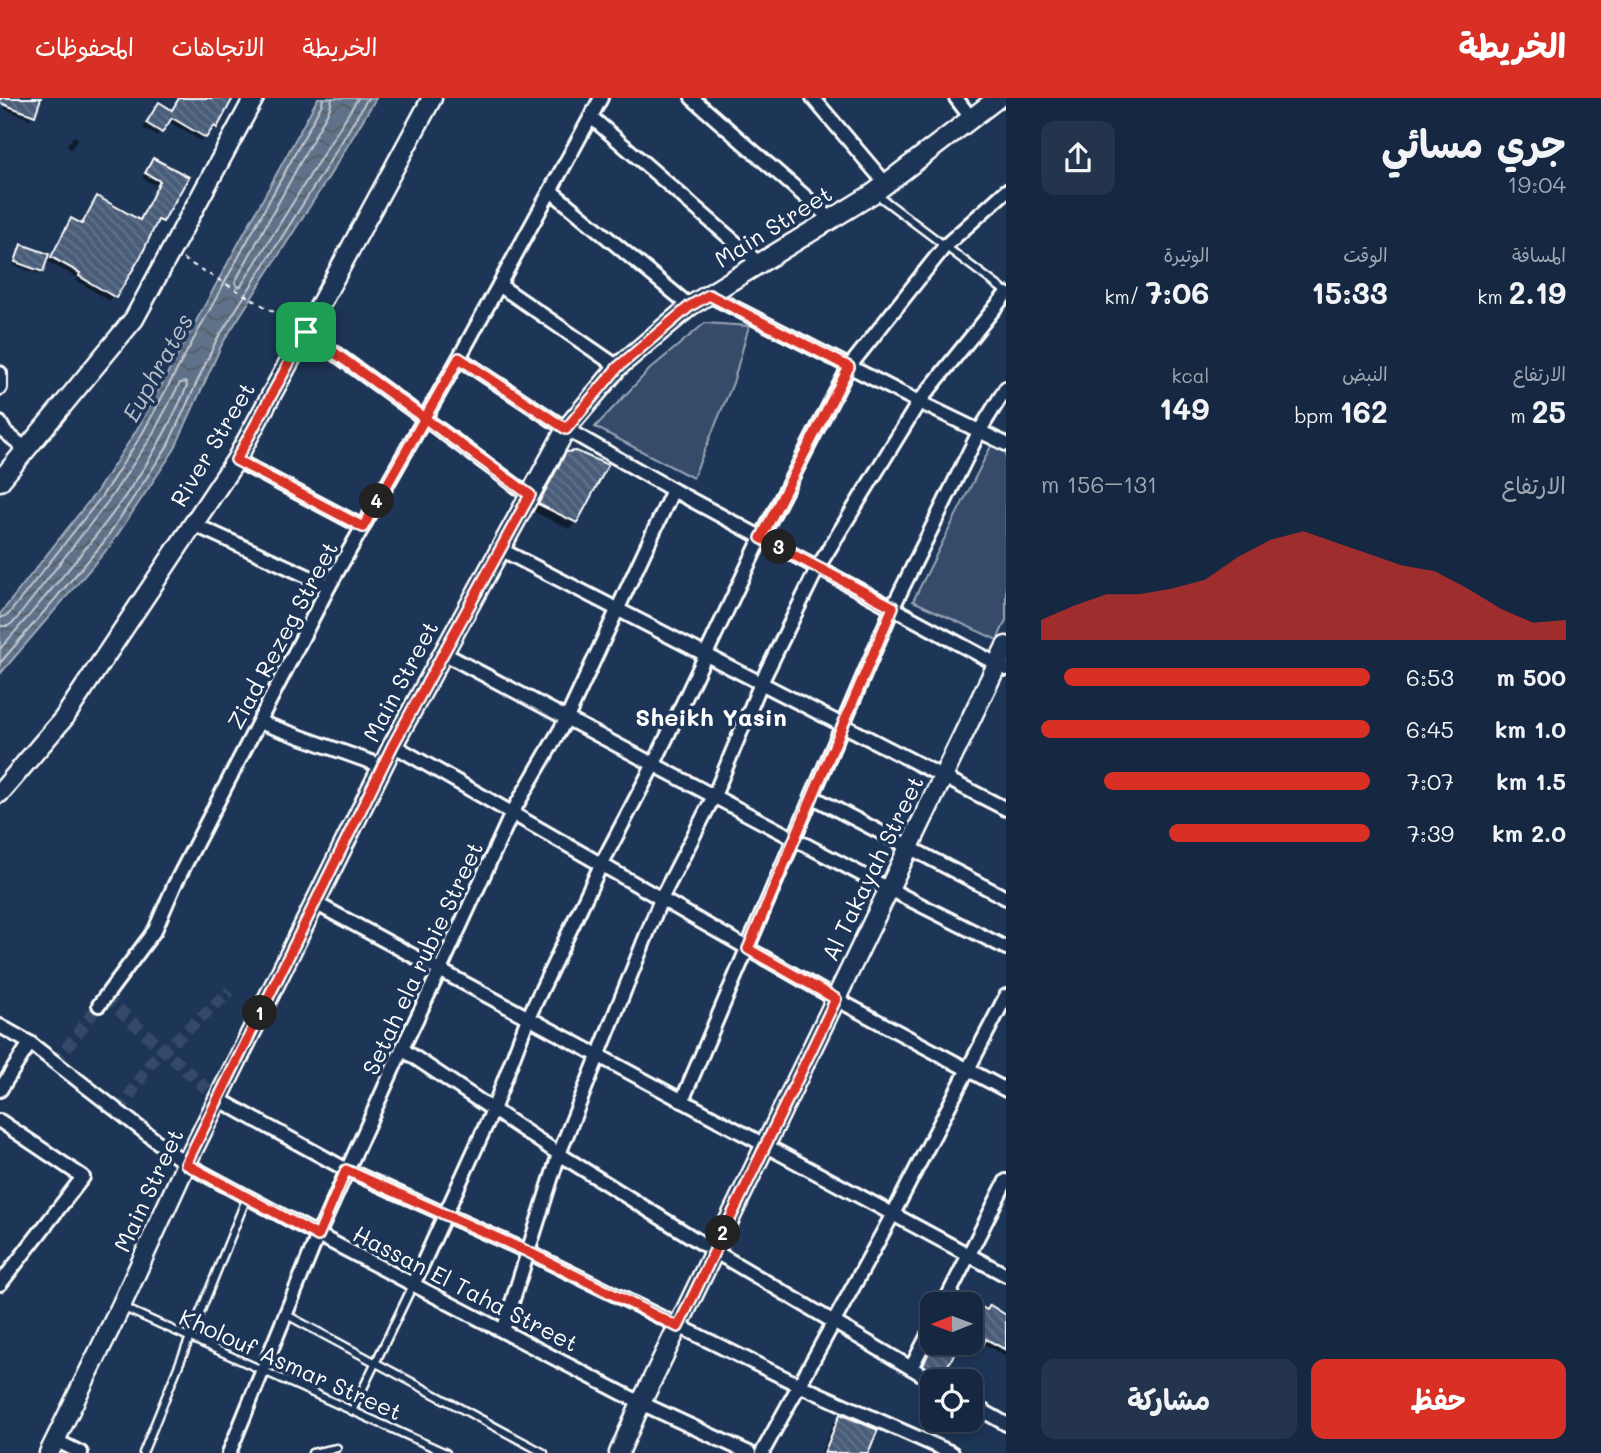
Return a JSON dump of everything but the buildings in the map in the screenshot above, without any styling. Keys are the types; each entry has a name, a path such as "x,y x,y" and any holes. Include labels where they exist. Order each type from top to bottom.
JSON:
{"street":[{"path":"0,481 20,445 134,319 254,98"},
{"name":"River Street","path":"0,793 64,718 236,460 432,98"},
{"name":"Ziad Rezeg Street","path":"99,1004 155,930 174,886 329,586 459,358 601,98"},
{"path":"692,98 832,220"},
{"path":"813,98 880,188"},
{"path":"956,98 971,118"},
{"name":"Main Street","path":"52,1447 186,1164 382,766 566,429 618,367 690,306 880,188 998,98"},
{"path":"590,117 760,264"},
{"path":"551,191 690,306"},
{"path":"414,1285 493,1110 528,1018 601,865 654,764 761,538 849,367 945,246 1006,191"},
{"path":"499,285 618,367"},
{"path":"503,1331 526,1251 559,1154 598,1055 661,899 713,796 761,683 818,567 919,402 1006,293"},
{"path":"709,295 1006,444"},
{"path":"306,332 530,495"},
{"path":"459,358 566,429 673,490 1002,666"},
{"path":"0,373 0,388"},
{"path":"682,1101 893,607 980,430 1006,388"},
{"path":"0,423 20,445"},
{"path":"0,443 20,445"},
{"path":"236,460 363,527"},
{"name":"Setah ela rubie Street","path":"229,1453 346,1170 512,813 567,718 673,490"},
{"path":"193,524 329,586"},
{"path":"500,549 1006,809"},
{"name":"Al Takayah Street","path":"619,1453 943,777 1002,666 1006,646"},
{"path":"443,653 1006,948"},
{"path":"259,722 382,766"},
{"path":"393,745 836,999 1006,1090"},
{"path":"813,797 1006,898"},
{"path":"315,903 1006,1275"},
{"path":"762,1453 893,1214 1006,996"},
{"name":"Hassan El Taha Street","path":"0,1026 30,1043 186,1164 318,1236 641,1403 749,1453"},
{"path":"0,1090 30,1043"},
{"path":"402,1049 559,1154 714,1251 920,1373"},
{"path":"218,1099 346,1170 526,1251 799,1385 952,1453"},
{"path":"0,1121 83,1177 0,1284"},
{"path":"950,1292 1006,1181"},
{"path":"911,1368 920,1350"},
{"path":"983,1411 1006,1424"},
{"path":"52,1447 81,1453"}],"lane":[{"path":"880,188 945,246 1006,293"},
{"path":"143,1453 247,1197"},
{"path":"352,1410 414,1285"},
{"name":"Kholouf Asmar Street","path":"121,1306 446,1453"},
{"path":"285,1314 544,1453"},
{"path":"312,1453 337,1448"}],"path":[{"path":"186,261 287,318"}],"shaded area":[{"path":"705,323 749,326 733,383 693,478 595,427 650,369"},
{"path":"993,442 1006,449 1006,620 997,640 913,601"}],"water":[{"path":"318,98 376,98 222,344 174,450 110,546 0,674 0,614 97,491 136,431"}],"tunnel":[{"path":"119,1112 151,1062 230,991"},
{"path":"105,997 218,1099"},
{"path":"55,1063 99,1005"}],"district":[{"name":"Sheikh Yasin","path":"711,716"}],"route":[{"path":"306,332 236,460 363,527 424,419 459,358 566,429 618,367 690,306 709,295 849,367 761,538 893,607 748,949 836,999 678,1327 526,1251 346,1170 318,1236 186,1164 393,745 530,495 424,419 306,332"}],"water label":[{"name":"Euphrates","path":"157,367"}]}
